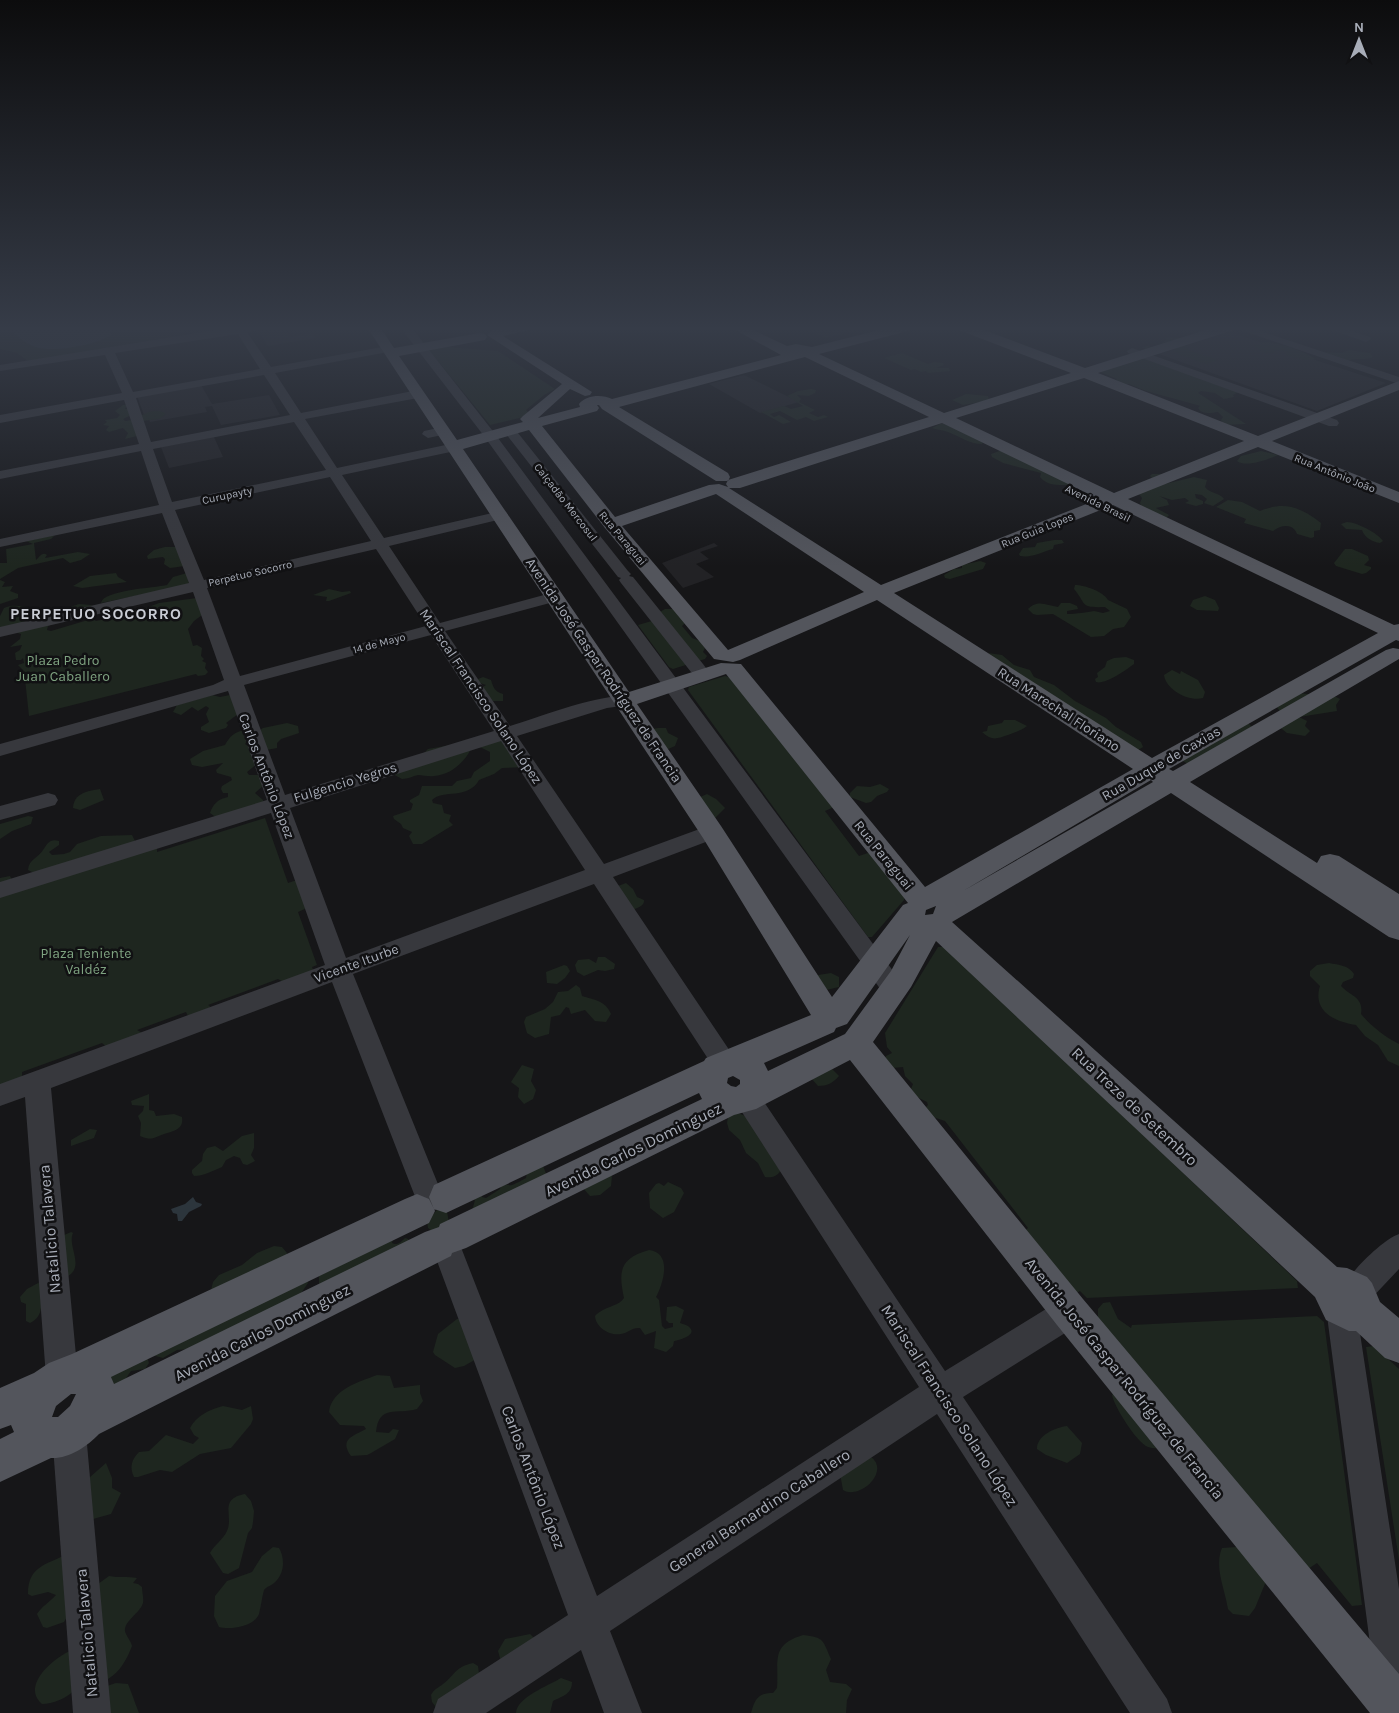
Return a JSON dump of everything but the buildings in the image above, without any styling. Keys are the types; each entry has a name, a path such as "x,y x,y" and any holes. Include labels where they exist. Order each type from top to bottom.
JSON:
{"main road":[{"name":"Avenida José Gaspar Rodríguez de Francia","path":"426,407 555,597 615,699 712,832 842,1030 1397,1711"},
{"path":"446,439 510,430 530,422 545,407"},
{"path":"488,433 586,407"},
{"name":"Rua Marechal Floriano","path":"602,407 1248,822 1399,929"},
{"name":"Avenida Brasil","path":"910,407 1395,639"},
{"path":"608,520 963,407"},
{"name":"Rua Antônio João","path":"1180,407 1399,498"},
{"name":"Rua Guia Lopes","path":"1269,443 1343,407"},
{"name":"Rua Guia Lopes","path":"615,699 722,663 1113,504 1269,443 1333,423 1372,407"},
{"name":"Rua Paraguai","path":"530,422 722,663 928,912"},
{"name":"Rua Antônio João","path":"1269,443 1399,490"},
{"name":"Rua Duque de Caxias","path":"1169,771 1318,675 1395,639"},
{"name":"Rua Duque de Caxias","path":"842,1030 874,962 928,912 1169,771 1338,685 1395,639"},
{"path":"1318,675 1338,685"},
{"name":"Rua Marechal Floriano","path":"1248,822 1399,907"},
{"path":"0,1409 431,1202 724,1066 842,1030 894,990 926,935 928,912"},
{"name":"Rua Treze de Setembro","path":"928,912 1348,1300 1399,1344"},
{"name":"Avenida Carlos Dominguez","path":"0,1460 67,1431 446,1240 743,1098 842,1030"},
{"path":"724,1066 710,1082 714,1093 724,1100 743,1098"},
{"path":"431,1202 412,1222 414,1233 425,1243 446,1240"},
{"path":"90,1378 97,1390 93,1408 67,1431 37,1434 31,1424 34,1405 62,1379 90,1378"}],"street":[{"path":"0,419 68,407"},
{"name":"Carlos Antônio López","path":"133,407 167,508 198,585 232,683 339,970 431,1202"},
{"name":"Mariscal Francisco Solano López","path":"291,407 724,1066"},
{"path":"0,475 353,407"},
{"path":"468,407 894,990"},
{"path":"1287,407 1333,423"},
{"name":"Calçadão Mercosul","path":"510,430 625,577 722,663"},
{"name":"Curupayty","path":"0,543 334,473 446,439"},
{"name":"Perpetuo Socorro","path":"0,632 501,515"},
{"name":"14 de Mayo","path":"1,743 219,689 232,683 555,597"},
{"name":"Fulgencio Yegros","path":"0,890 615,699"},
{"path":"0,813 48,800"},
{"name":"Vicente Iturbe","path":"0,1095 712,832"},
{"name":"Natalicio Talavera","path":"37,1081 62,1379"},
{"name":"Mariscal Francisco Solano López","path":"743,1098 942,1391 1153,1713"},
{"name":"Carlos Antônio López","path":"446,1240 623,1713"},
{"path":"1397,1711 1366,1493 1348,1300 1399,1248"},
{"name":"General Bernardino Caballero","path":"452,1713 942,1391 1070,1312"},
{"name":"Natalicio Talavera","path":"67,1431 92,1713"}],"shaded area":[{"path":"141,407 205,407 207,412 150,422 148,417 145,418"},
{"path":"212,407 276,407 280,415 221,425"},
{"path":"749,407 781,407 760,413"},
{"path":"1306,407 1327,407 1317,411"},
{"path":"214,437 223,457 169,468 161,447"},
{"path":"714,543 718,546 700,552 709,559 696,564 714,577 683,588 662,563"},
{"path":"193,1197 196,1202 202,1204 201,1206 189,1212 182,1221 178,1221 177,1214 173,1213 171,1209 185,1204"}],"green space":[{"path":"120,407 130,409 131,415 123,419 125,421 155,411 161,411 166,414 159,419 142,421 137,436 125,439 128,433 123,428 109,432 106,430 109,426 103,425 107,422 105,420 117,418 120,415 115,411"},
{"path":"475,407 530,407 526,410 528,412 524,417 490,425"},
{"path":"780,407 791,409 809,407 815,410 809,413 818,417 824,415 828,417 814,421 806,417 797,420 780,411 770,414 774,417 779,415 791,422 783,424 761,412"},
{"path":"1220,407 1246,424 1223,425 1221,420 1223,417 1218,412 1204,413 1198,408"},
{"path":"942,423 983,441 982,444 973,443 948,432 932,428"},
{"path":"1005,449 1071,482 1068,485 1049,483 1040,477 1041,473 1003,463 992,457 991,454"},
{"path":"1261,451 1278,455 1263,461 1246,464 1237,461 1241,456"},
{"path":"1152,474 1161,474 1169,479 1165,484 1194,477 1207,480 1205,487 1224,499 1213,506 1204,503 1207,499 1202,495 1195,494 1196,498 1203,501 1203,504 1196,506 1185,503 1189,501 1185,498 1172,500 1159,496 1167,500 1169,505 1156,508 1169,515 1166,518 1142,508 1140,503 1142,498 1139,494 1152,478 1150,476"},
{"path":"1228,500 1242,502 1260,511 1277,506 1292,507 1306,513 1321,523 1320,530 1314,531 1314,537 1311,538 1297,534 1293,528 1286,526 1273,531 1244,523 1246,519 1216,507"},
{"path":"1347,522 1366,528 1383,541 1380,543 1371,540 1366,537 1362,530 1346,529 1341,524"},
{"path":"55,535 51,539 34,543 36,560 44,554 47,555 45,558 78,552 90,554 81,560 70,563 63,558 18,568 0,579 0,563 7,563 6,549 33,544 26,541"},
{"path":"1062,540 1064,543 1054,545 1053,549 1033,555 1020,556 1019,554 1023,548 1035,547 1037,543"},
{"path":"165,547 184,547 185,566 170,568 164,564 165,559 163,557 148,559 147,556 154,550"},
{"path":"1345,549 1352,549 1368,556 1369,560 1364,565 1371,567 1371,569 1362,574 1336,566 1334,563"},
{"path":"980,561 986,563 983,569 950,579 945,578 944,575 954,569 962,568 962,565"},
{"path":"116,573 118,577 127,582 82,588 73,586 90,576"},
{"path":"187,573 188,585 101,603 110,595 119,592 167,585 173,577"},
{"path":"0,580 5,582 2,587 13,586 10,591 18,594 18,598 0,604"},
{"path":"1075,585 1084,586 1103,594 1108,600 1127,609 1131,617 1124,627 1113,629 1104,636 1091,637 1053,614 1037,615 1028,609 1039,603 1058,607 1061,603 1070,603 1077,606 1078,609 1067,611 1067,614 1094,611 1103,613 1110,611 1105,607 1087,606 1074,589"},
{"path":"329,589 342,592 350,591 351,593 329,601 326,601 327,597 313,595"},
{"path":"1205,596 1215,600 1219,608 1218,611 1197,610 1190,606 1193,600"},
{"name":"Plaza Pedro Juan Caballero","path":"197,598 206,612 194,621 188,629 193,646 197,645 202,648 201,656 204,659 202,661 206,663 205,668 208,672 205,675 198,676 196,674 29,716 25,679 17,677 24,671 18,665 24,663 23,658 16,660 15,653 20,650 22,645 10,647 20,639 21,634 0,627 0,616 4,608 14,606 31,608 29,612 31,613 50,608 61,610 79,604 92,606 48,626 47,630 51,631 88,620 93,619 96,621 111,618 116,612 138,611 159,603"},
{"path":"665,609 675,609 687,621 682,626 692,638 700,641 705,648 703,652 707,656 705,659 673,669 669,667 638,625 662,618 660,612"},
{"path":"988,653 1002,655 1014,665 1030,670 1034,677 1054,685 1075,701 1106,718 1116,727 1141,742 1143,747 1135,752"},
{"path":"1126,657 1134,660 1134,664 1110,679 1096,682 1097,673 1105,667 1107,661"},
{"path":"1172,670 1180,674 1181,671 1198,680 1205,692 1203,698 1191,698 1174,690 1164,675"},
{"path":"725,676 729,677 834,807 825,811 859,856 871,852 905,894 904,900 872,937 868,937 688,690 689,687"},
{"path":"483,677 491,680 495,689 503,694 503,701 493,701 481,688 486,685 476,680"},
{"path":"1298,693 1308,694 1310,697 1336,697 1340,699 1336,705 1337,711 1299,717 1307,721 1305,726 1310,731 1305,736 1287,733 1272,721 1282,714 1276,706"},
{"path":"212,695 220,697 230,695 238,714 226,723 228,725 226,728 209,733 201,730 201,727 209,722 206,714 209,708 206,706 198,711 192,707 181,715 173,712 177,705"},
{"path":"1004,720 1015,720 1027,726 997,738 991,738 982,732 987,731 988,726 1002,723"},
{"path":"1247,722 1252,727 1188,764 1181,760"},
{"path":"287,723 298,726 299,733 281,739 277,743 277,748 266,750 259,731 263,728"},
{"path":"666,728 668,733 678,738 675,746 666,750 653,729"},
{"path":"245,730 249,738 245,744 258,763 247,772 249,775 259,775 266,783 255,793 264,803 217,818 210,813 216,802 228,797 228,793 223,793 221,789 222,786 232,780 231,777 217,773 216,770 223,763 202,767 192,765 190,759 203,751 225,745 233,735"},
{"path":"501,736 524,767 502,768 494,774 479,780 469,790 442,795 432,800 433,803 442,805 444,813 451,815 449,821 453,825 422,844 413,844 409,836 412,832 403,828 393,816 411,810 413,804 410,800 419,795 422,786 452,786 457,781 471,778 474,772 490,761 490,752 480,747 471,749 465,759 456,767 440,775 418,775 402,779 391,773 422,755 428,749"},
{"path":"880,784 889,789 871,802 866,803 850,797 850,793 857,786 870,787"},
{"path":"100,789 104,800 80,810 73,808 79,796 86,792"},
{"path":"707,794 716,799 725,808 715,818 698,798"},
{"path":"28,816 33,817 31,824 12,831 0,839 0,824"},
{"name":"Plaza Teniente Valdéz","path":"265,818 288,883 297,880 309,907 298,912 317,965 312,967 313,970 287,984 278,979 208,1005 210,1006 209,1009 188,1016 186,1012 137,1030 144,1034 110,1050 102,1043 22,1072 22,1076 0,1091 0,878 10,876 12,880 36,874 28,870 30,863 53,840 59,841 59,845 49,852 52,855 70,852 77,844 101,836 132,835 135,841 157,848 157,852"},
{"path":"626,883 633,889 637,897 644,900 638,908 632,910 618,886"},
{"path":"938,947 945,947 1297,1281 1298,1288 1087,1298 1080,1291 1063,1301 1022,1233 1028,1228 945,1121 930,1116 926,1107 928,1105 927,1102 917,1097 911,1089 913,1084 905,1076 903,1067 892,1068 885,1059 886,1056 892,1053 887,1047 885,1033"},
{"path":"598,957 605,957 615,964 614,969 598,970 584,976 577,972 575,965 578,960 589,959 596,963"},
{"path":"1329,963 1346,967 1352,971 1354,974 1353,978 1343,982 1341,986 1356,997 1360,1004 1361,1014 1369,1023 1383,1035 1399,1044 1399,1066 1388,1061 1378,1045 1365,1036 1356,1025 1333,1018 1322,1009 1318,995 1320,986 1310,976 1310,971 1317,965"},
{"path":"564,965 570,971 565,978 557,984 547,983 546,972"},
{"path":"831,973 839,977 839,987 822,991 815,980 818,975"},
{"path":"576,985 580,988 582,996 599,1001 609,1009 611,1014 606,1022 595,1021 585,1010 571,1014 569,1008 566,1007 560,1015 551,1017 549,1034 535,1038 527,1033 524,1022 526,1017 545,1009 553,1002 558,992 568,991"},
{"path":"522,1065 534,1069 531,1081 536,1090 533,1099 524,1104 518,1097 519,1088 511,1082"},
{"path":"832,1069 839,1076 830,1084 818,1086 811,1078"},
{"path":"149,1094 149,1110 154,1111 156,1116 174,1114 182,1117 180,1127 174,1131 152,1138 140,1136 141,1123 138,1116 143,1111 144,1106 132,1105 131,1101"},
{"path":"738,1113 748,1117 772,1148 770,1156 774,1157 781,1170 776,1176 765,1177 758,1163 746,1153 740,1140 729,1130 728,1117"},
{"path":"90,1129 97,1130 94,1138 71,1146 71,1140"},
{"path":"254,1133 254,1148 251,1155 255,1161 247,1165 243,1164 240,1158 234,1156 226,1160 222,1167 194,1176 192,1170 202,1161 203,1154 207,1148 215,1146 223,1151 242,1136"},
{"path":"543,1166 547,1176 472,1211 475,1200 470,1196 482,1194 482,1197 486,1198 500,1189 501,1185 515,1184 526,1178 527,1171"},
{"path":"607,1174 612,1176 611,1186 600,1195 590,1196 582,1187"},
{"path":"668,1182 681,1188 684,1193 674,1212 663,1218 650,1208 649,1193 656,1184 659,1183 664,1186"},
{"path":"437,1210 447,1212 449,1222 433,1232 428,1228 427,1221"},
{"path":"73,1233 72,1244 75,1267 68,1276 62,1236"},
{"path":"405,1238 413,1245 319,1284 319,1276 393,1239 392,1243 397,1244"},
{"path":"274,1246 282,1247 287,1256 211,1290 213,1282 219,1275 242,1265 257,1253"},
{"path":"649,1250 656,1252 664,1263 663,1277 656,1297 659,1300 662,1326 665,1329 673,1327 673,1323 669,1323 666,1320 667,1307 676,1306 684,1310 680,1323 691,1329 690,1334 674,1341 673,1346 666,1352 654,1348 656,1331 645,1335 640,1328 637,1328 621,1334 612,1334 598,1324 595,1316 624,1298 621,1280 623,1267 632,1257"},
{"path":"306,1272 308,1283 298,1298 219,1336 209,1338 191,1349 177,1350 163,1358 152,1355"},
{"path":"40,1282 40,1311 35,1320 30,1323 26,1321 26,1304 21,1302 20,1297 27,1289"},
{"path":"1110,1302 1118,1319 1131,1328 1132,1325 1317,1316 1324,1322 1362,1605 1352,1606 1317,1563 1308,1569 1168,1448 1148,1447 1132,1431 1121,1415 1112,1395 1119,1389 1098,1317 1098,1309 1103,1303"},
{"path":"457,1319 461,1319 478,1358 464,1366 455,1368 433,1352 438,1334"},
{"path":"1374,1346 1399,1369 1399,1560 1366,1347"},
{"path":"147,1357 149,1363 145,1369 131,1371 124,1381 114,1387 106,1360"},
{"path":"377,1375 390,1376 394,1388 420,1385 423,1401 417,1409 390,1412 381,1417 376,1432 389,1433 393,1429 399,1430 395,1439 367,1455 351,1456 346,1446 347,1442 352,1436 366,1429 364,1426 340,1425 329,1412 331,1404 347,1388"},
{"path":"223,1406 242,1410 251,1406 253,1419 251,1424 231,1448 200,1454 172,1472 160,1470 134,1477 132,1463 139,1452 149,1451 166,1435 193,1444 199,1438 194,1435 190,1428 193,1423 204,1414"},
{"path":"1067,1426 1082,1443 1080,1454 1067,1463 1046,1455 1037,1449 1043,1436 1052,1430"},
{"path":"867,1455 874,1460 877,1467 872,1481 858,1491 850,1492 843,1490 839,1468"},
{"path":"106,1463 112,1478 112,1488 121,1493 111,1514 93,1519 89,1478"},
{"path":"245,1494 251,1501 254,1511 252,1528 248,1533 239,1568 228,1574 223,1573 210,1553 227,1531 229,1525 229,1504 237,1496"},
{"path":"273,1547 279,1548 281,1552 283,1561 282,1571 278,1579 264,1590 259,1614 247,1625 229,1628 219,1627 214,1616 215,1596 227,1581 252,1572 262,1556"},
{"path":"1237,1547 1267,1579 1255,1608 1249,1616 1233,1614 1228,1609 1221,1578 1219,1563 1222,1548"},
{"path":"67,1554 71,1610 64,1622 47,1628 43,1627 37,1614 56,1595 48,1592 32,1596 28,1594 31,1577 45,1564"},
{"path":"109,1576 137,1578 133,1583 142,1587 143,1603 125,1627 132,1646 130,1651 120,1669 108,1679 104,1678 94,1587"},
{"path":"530,1634 534,1638 502,1665 498,1651 505,1639"},
{"path":"803,1635 815,1637 824,1643 831,1659 826,1670 830,1682 846,1684 852,1689 847,1700 846,1713 751,1713 758,1698 764,1694 773,1693 777,1688 777,1662 781,1649 792,1639"},
{"path":"72,1650 74,1690 60,1700 42,1704 36,1697 37,1680 49,1665"},
{"path":"473,1663 478,1666 479,1674 436,1707 432,1702 431,1695 433,1691 459,1669"},
{"path":"561,1678 572,1682 572,1686 566,1694 553,1701 550,1713 516,1713 518,1707 527,1697"},
{"path":"116,1683 128,1684 139,1713 77,1713 104,1687"}],"district":[{"name":"PERPETUO SOCORRO","path":"96,613"}]}
